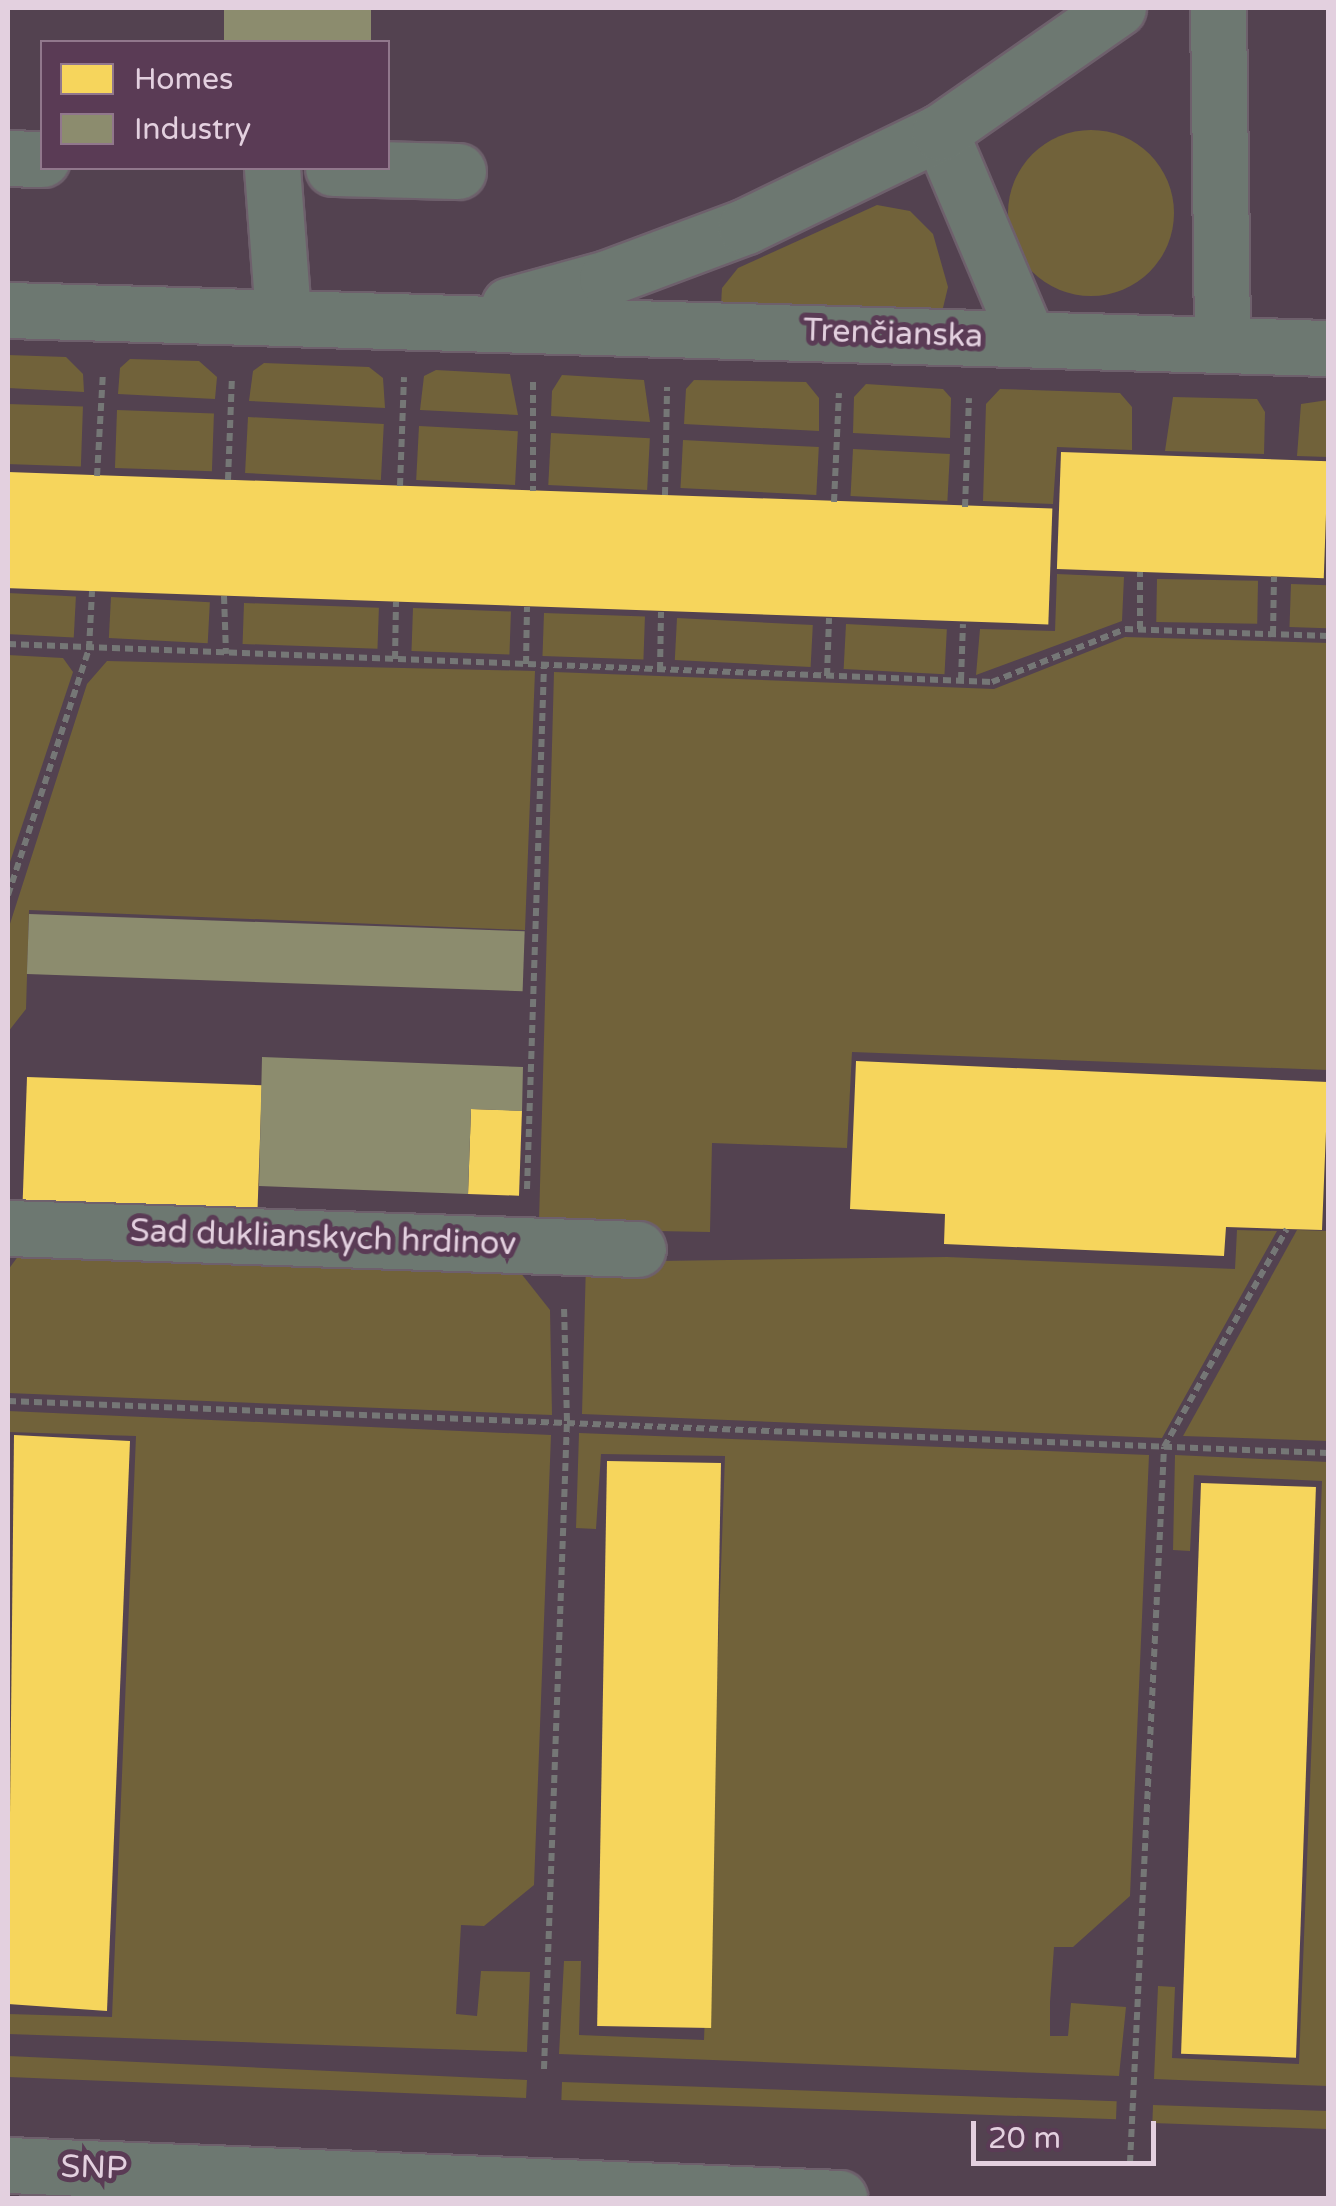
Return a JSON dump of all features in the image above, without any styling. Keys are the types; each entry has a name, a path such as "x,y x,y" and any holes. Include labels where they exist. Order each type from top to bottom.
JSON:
{"street":[{"name":"Trenčianska","path":"432,319 607,278 746,226 940,132 1118,8"},
{"path":"1218,8 1222,345"},
{"path":"940,132 1026,338"},
{"path":"8,158 40,158"},
{"path":"259,316 272,170"},
{"path":"390,170 458,172"},
{"name":"Trenčianska","path":"8,310 432,319 1328,348"},
{"name":"Sad duklianskych hrdinov","path":"8,1228 638,1249"},
{"name":"SNP","path":"8,2165 839,2198"}],"path":[{"path":"98,476 106,312"},
{"path":"228,480 259,316"},
{"path":"400,486 432,319"},
{"path":"532,322 533,491"},
{"path":"666,496 668,326"},
{"path":"834,502 842,332"},
{"path":"966,507 971,336"},
{"path":"1140,572 1140,630"},
{"path":"1273,634 1274,577"},
{"path":"8,895 89,648 92,592"},
{"path":"224,596 226,654"},
{"path":"395,660 396,602"},
{"path":"526,664 527,608"},
{"path":"660,612 660,670"},
{"path":"827,676 829,618"},
{"path":"961,680 964,624"},
{"path":"8,644 992,682 1125,629 1328,636"},
{"path":"544,666 525,1244 565,1309 567,1420 544,2069"},
{"path":"1130,2164 1164,1448 1287,1229"},
{"path":"8,1400 1328,1452"}],"shaded area":[{"path":"1091,130 1123,137 1149,155 1167,181 1174,213 1167,245 1149,271 1123,289 1091,296 1059,289 1033,271 1015,245 1008,213 1015,181 1033,155 1059,137"},
{"path":"877,205 910,211 933,234 948,287 942,312 721,305 722,288 738,268"},
{"path":"8,355 66,357 83,374 84,392 8,388"},
{"path":"130,359 199,361 217,377 215,399 118,394 120,368"},
{"path":"264,363 369,367 383,378 385,408 249,401 253,371"},
{"path":"436,370 510,374 518,415 420,410 424,376"},
{"path":"562,375 644,380 650,422 551,416 552,391"},
{"path":"694,380 806,382 819,398 819,431 684,424 686,389"},
{"path":"866,384 943,389 951,398 950,438 853,433 854,397"},
{"path":"1000,389 1120,393 1132,407 1132,450 1057,447 1053,504 983,501 986,404"},
{"path":"1173,397 1257,399 1265,412 1264,454 1165,451"},
{"path":"1328,400 1328,457 1297,456 1301,404"},
{"path":"8,404 83,407 81,467 8,464"},
{"path":"117,410 214,413 212,471 115,468"},
{"path":"248,417 384,424 381,480 245,473"},
{"path":"419,426 518,431 515,485 416,480"},
{"path":"551,433 650,438 647,490 548,485"},
{"path":"683,440 819,447 816,495 680,488"},
{"path":"853,449 950,454 947,501 851,496"},
{"path":"1057,574 1124,577 1122,621 976,675 980,629 1055,631"},
{"path":"1157,579 1258,581 1257,624 1156,622"},
{"path":"1291,584 1328,585 1326,628 1289,627"},
{"path":"8,593 76,597 74,638 8,634"},
{"path":"111,597 210,602 208,643 109,638"},
{"path":"244,603 379,608 377,649 243,644"},
{"path":"413,608 511,611 509,654 411,651"},
{"path":"544,613 645,617 643,659 542,656"},
{"path":"677,618 813,625 811,667 675,660"},
{"path":"846,624 947,629 945,674 844,669"},
{"path":"1125,637 1328,643 1328,1070 852,1052 847,1148 712,1143 710,1232 549,1229 539,1222 554,672 994,689"},
{"path":"8,655 63,658 73,672 8,868"},
{"path":"107,661 535,671 525,930 29,910 26,1009 8,1032 8,930 87,684"},
{"path":"1237,1230 1277,1231 1162,1438 582,1414 586,1262 947,1257 1235,1269"},
{"path":"1297,1230 1328,1231 1328,1441 1183,1436"},
{"path":"19,1255 516,1267 550,1310 552,1415 8,1393 8,1270"},
{"path":"8,1411 551,1435 534,1885 484,1926 461,1925 456,2014 477,2016 481,1971 530,1972 527,2052 8,2034 8,2014 112,2017 136,1436 8,1432"},
{"path":"579,1433 1149,1455 1130,1896 1073,1947 1054,1947 1050,2002 1050,2036 1068,2036 1071,2003 1126,2007 1119,2076 559,2054 564,1961 581,1961 579,2035 704,2040 725,1456 601,1454 596,1529 576,1528"},
{"path":"1175,1455 1328,1462 1328,2086 1154,2079 1158,1986 1175,1987 1172,2058 1299,2064 1322,1481 1194,1475 1190,1551 1173,1550"},
{"path":"8,2056 527,2080 526,2098 8,2077"},
{"path":"562,2082 1117,2101 1116,2119 561,2100"},
{"path":"1153,2105 1328,2111 1327,2129 1152,2123"}],"building: Homes":[{"path":"1061,452 1328,461 1324,578 1057,569"},
{"path":"8,472 1052,508 1048,624 8,588"},
{"path":"856,1061 1328,1082 1322,1230 1226,1227 1224,1256 944,1244 945,1214 850,1209"},
{"path":"27,1077 262,1085 257,1216 22,1208"},
{"path":"471,1109 522,1111 519,1196 468,1194"},
{"path":"14,1435 130,1441 107,2011 8,2004"},
{"path":"607,1461 721,1463 711,2028 597,2026"},
{"path":"1201,1483 1316,1487 1296,2058 1181,2054"}],"building: Industry":[{"path":"224,8 371,8 371,40 224,40"},
{"path":"29,914 525,931 523,991 27,974"},
{"path":"262,1057 523,1067 522,1111 471,1109 468,1194 259,1186"}]}
